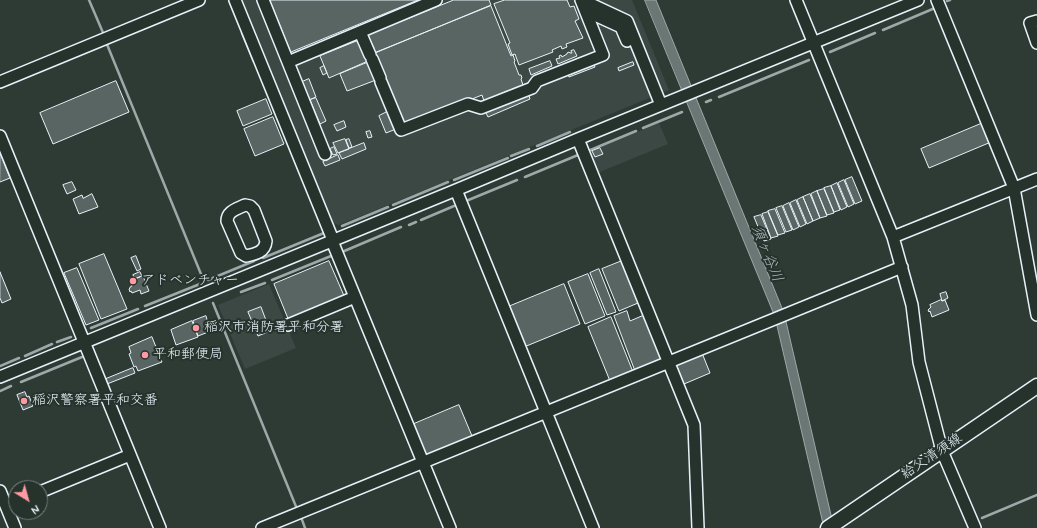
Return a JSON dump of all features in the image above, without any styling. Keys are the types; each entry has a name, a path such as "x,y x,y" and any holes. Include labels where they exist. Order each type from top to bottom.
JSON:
{"main road":[{"name":"給父清須線","path":"831,526 1037,386"}],"street":[{"path":"0,82 199,0"},
{"path":"235,0 450,528"},
{"path":"263,0 325,154"},
{"path":"288,62 436,0"},
{"path":"360,32 402,130 468,104 480,108 532,88 537,81 603,55 582,0"},
{"path":"582,0 626,21 658,106"},
{"path":"796,0 893,237 912,305 919,362 942,451 975,528"},
{"path":"0,377 918,0"},
{"path":"937,0 1014,188 1037,315"},
{"path":"586,11 621,27 658,106"},
{"path":"1037,21 1030,24 1037,43"},
{"path":"0,136 160,528"},
{"path":"578,139 694,425 698,528"},
{"path":"893,237 1037,179"},
{"path":"456,190 593,528"},
{"path":"246,205 250,206 254,210 266,241 266,246 261,252 256,254 246,256 241,253 227,221 227,217 230,212 246,205"},
{"path":"256,254 262,270"},
{"path":"262,528 902,266"},
{"path":"288,326 355,297"},
{"path":"48,489 130,455"},
{"path":"0,491 7,505 15,528"}],"shaded area":[{"path":"242,0 632,0 669,90 339,225 333,223"},
{"path":"645,0 656,0 784,313 834,528 824,528 775,317"},
{"path":"659,123 668,144 595,174 586,153"},
{"path":"269,284 296,348 245,369 218,305"}],"building":[{"path":"270,0 418,0 291,52"},
{"path":"454,0 489,0 491,5 375,53 368,35"},
{"path":"505,0 567,0 570,7 574,6 579,19 575,21 583,38 566,44 567,47 562,49 561,46 552,50 553,52 519,65 515,54 512,55 508,44 510,43 494,4"},
{"path":"491,6 511,56 513,55 519,75 521,75 522,78 523,85 512,89 513,92 508,94 507,91 484,101 482,95 404,126 375,53"},
{"path":"360,40 368,61 329,78 320,56"},
{"path":"574,50 577,56 558,64 556,59 560,58 559,56 561,55 562,57 569,52 572,53 571,51"},
{"path":"550,61 552,66 531,75 529,69"},
{"path":"369,62 376,80 347,91 340,74"},
{"path":"633,62 634,65 619,71 618,68"},
{"path":"594,64 595,67 569,77 568,75"},
{"path":"324,66 327,73 323,75 320,68"},
{"path":"309,79 316,97 309,100 302,82"},
{"path":"116,81 129,112 53,144 40,113"},
{"path":"528,93 530,99 488,117 485,111 489,109 490,111 495,107 502,106 501,104"},
{"path":"316,98 326,121 320,124 310,100"},
{"path":"266,99 272,114 243,126 237,111"},
{"path":"389,111 396,129 386,133 379,116"},
{"path":"273,117 284,144 255,156 244,129"},
{"path":"344,121 346,127 337,131 334,125"},
{"path":"983,123 991,142 929,168 921,149"},
{"path":"370,131 372,137 368,138 366,132"},
{"path":"345,139 349,149 338,153 333,143"},
{"path":"349,139 352,147 349,148 346,140"},
{"path":"364,143 366,149 342,159 339,153"},
{"path":"334,147 337,154 333,155 330,149"},
{"path":"600,148 603,154 595,157 592,151"},
{"path":"0,153 10,178 0,182"},
{"path":"338,155 340,160 325,166 323,162"},
{"path":"852,177 862,201 855,204 845,180"},
{"path":"844,180 854,204 848,207 838,183"},
{"path":"72,182 76,190 67,194 63,185"},
{"path":"837,183 847,207 841,210 831,186"},
{"path":"831,186 840,210 834,212 824,188"},
{"path":"824,189 834,213 827,215 817,191"},
{"path":"817,191 827,216 820,218 811,194"},
{"path":"92,194 98,207 79,214 73,199 82,195 83,198"},
{"path":"810,194 820,218 813,221 803,197"},
{"path":"803,197 813,221 807,224 797,200"},
{"path":"796,200 806,224 800,227 790,203"},
{"path":"789,203 799,227 793,230 783,206"},
{"path":"782,206 792,230 786,232 776,208"},
{"path":"775,209 785,233 778,235 768,211"},
{"path":"768,212 778,236 771,238 762,214"},
{"path":"761,215 771,239 764,241 754,217"},
{"path":"104,254 127,309 101,319 79,264"},
{"path":"136,256 141,269 137,271 131,258"},
{"path":"329,261 345,298 289,321 274,284"},
{"path":"622,261 638,303 619,311 602,269"},
{"path":"77,268 99,320 86,325 64,273"},
{"path":"599,269 616,312 607,315 590,273"},
{"path":"0,272 11,299 2,303 0,298"},
{"path":"140,272 142,276 135,279 133,275"},
{"path":"588,274 605,316 585,324 568,282"},
{"path":"143,276 149,291 141,294 140,290 132,293 131,291 130,292 129,289 132,286 130,281"},
{"path":"564,284 580,324 524,347 508,307"},
{"path":"946,292 948,298 942,301 940,294"},
{"path":"941,300 945,300 949,310 932,317 930,311 929,312 928,310 931,307 930,305"},
{"path":"261,307 270,331 258,336 248,312"},
{"path":"627,311 630,321 644,315 662,360 635,371 614,316"},
{"path":"206,316 208,323 212,321 213,324 209,325 211,331 198,336 193,321"},
{"path":"611,317 633,372 610,381 588,327"},
{"path":"192,321 198,337 176,345 171,330"},
{"path":"152,337 162,362 138,371 136,366 134,367 129,354 131,353 129,347"},
{"path":"702,353 710,373 684,384 676,364"},
{"path":"133,368 135,373 107,384 106,379"},
{"path":"25,392 27,397 29,396 33,406 23,410 17,395"},
{"path":"459,405 472,436 426,455 414,424"}],"waterway":[{"path":"89,0 104,35"},
{"path":"229,0 241,29"},
{"path":"883,30 935,8"},
{"path":"242,33 254,62"},
{"path":"830,52 875,33"},
{"path":"106,42 203,279"},
{"path":"719,97 809,60"},
{"path":"256,65 260,75"},
{"path":"706,102 711,100"},
{"path":"643,128 682,112"},
{"path":"588,151 636,131"},
{"path":"537,146 570,132"},
{"path":"511,156 529,149"},
{"path":"525,177 578,155"},
{"path":"454,180 508,158"},
{"path":"466,201 517,180"},
{"path":"393,205 448,182"},
{"path":"421,220 454,206"},
{"path":"342,226 388,207"},
{"path":"409,225 416,222"},
{"path":"342,252 401,227"},
{"path":"263,258 324,233 323,230"},
{"path":"272,280 331,256"},
{"path":"208,280 254,261"},
{"path":"241,292 265,283"},
{"path":"145,306 200,284"},
{"path":"213,303 297,509"},
{"path":"91,328 138,309"},
{"path":"57,342 71,337"},
{"path":"25,356 52,344"},
{"path":"21,382 82,357"},
{"path":"0,366 19,358"},
{"path":"0,391 11,386"},
{"path":"982,518 1037,495"},
{"path":"301,517 305,528"}],"place":[{"name":"アドベンチャー","path":"133,281"},
{"name":"稲沢市消防署平和分署","path":"196,328"},
{"name":"平和郵便局","path":"145,355"},
{"name":"稲沢警察署平和交番","path":"24,401"}],"water label":[{"name":"須ヶ谷川","path":"766,254"}]}
